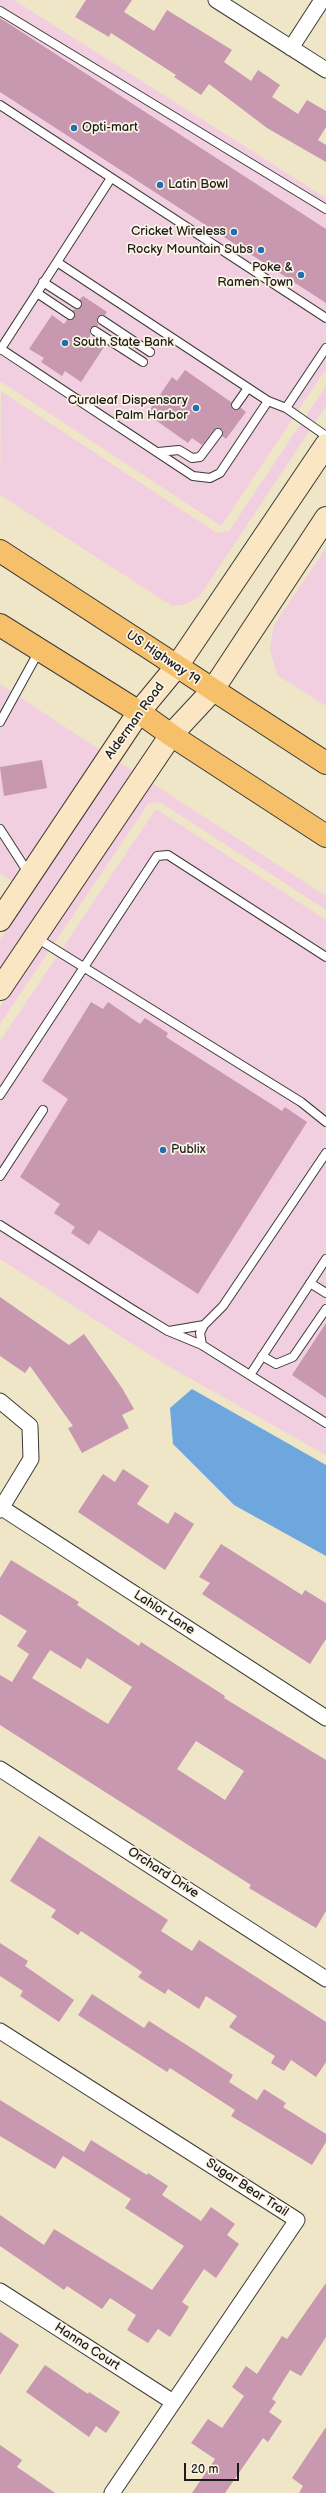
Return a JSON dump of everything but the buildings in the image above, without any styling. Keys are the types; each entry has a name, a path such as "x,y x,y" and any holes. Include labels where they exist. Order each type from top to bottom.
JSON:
{"highway":[{"name":"US Highway 19","path":"0,551 177,666 212,691 326,763"},
{"path":"0,625 139,712 171,735 326,836"}],"main road":[{"name":"Alderman Road","path":"0,920 139,712 177,666 326,445"},
{"path":"0,988 171,735 212,691 326,518"}],"street":[{"path":"216,0 326,70"},
{"path":"291,48 322,0"},
{"path":"0,1401 30,1426 31,1453 31,1459 1,1509"},
{"name":"Lahlor Lane","path":"1,1509 326,1718"},
{"name":"Orchard Drive","path":"0,1769 326,1979"},
{"name":"Sugar Bear Trail","path":"0,2031 297,2220 112,2493"},
{"name":"Hanna Court","path":"0,2291 173,2402"}],"lane":[{"path":"0,11 326,209"},
{"path":"0,105 326,318"},
{"path":"111,178 0,349 194,476 210,478 220,473 268,401"},
{"path":"56,262 268,401 286,408 326,436"},
{"path":"43,282 77,304"},
{"path":"37,293 70,315"},
{"path":"102,320 150,352"},
{"path":"95,331 143,362"},
{"path":"286,408 326,348"},
{"path":"236,405 248,388"},
{"path":"158,452 179,450 192,458 200,457 218,433"},
{"path":"0,722 40,650"},
{"path":"0,829 30,875"},
{"path":"0,1095 157,856 168,855 326,957"},
{"path":"35,937 301,1102 326,1122"},
{"path":"0,1176 43,1110"},
{"path":"202,1345 200,1333 204,1325 223,1306 326,1153"},
{"path":"0,1225 168,1331 202,1345 326,1423"},
{"path":"250,1375 326,1259"},
{"path":"310,1283 326,1293"},
{"path":"262,1356 276,1364 293,1357 326,1308"},
{"path":"168,1331 204,1325"}],"shaded area":[{"path":"0,0 14,0 326,198 326,369 221,526 0,381"},
{"path":"326,386 326,406 199,597 187,604 172,606 0,495 1,391 217,533 229,531"},
{"path":"326,548 326,706 277,675 270,649 274,625"},
{"path":"0,684 100,750 13,881 0,873"},
{"path":"119,762 133,771 0,969 0,939"},
{"path":"152,783 326,896 326,910 160,802 148,804 0,1024 0,1007"},
{"path":"156,809 326,920 326,1455 161,1362 0,1259 0,1041"}],"water":[{"path":"192,1389 326,1465 326,1556 234,1505 173,1444 170,1408"}],"place":[{"name":"Opti-mart","path":"74,128"},
{"name":"Latin Bowl","path":"160,185"},
{"name":"Cricket Wireless","path":"234,232"},
{"name":"Rocky Mountain Subs","path":"261,250"},
{"name":"Poke & Ramen Town","path":"301,275"},
{"name":"South State Bank","path":"65,343"},
{"name":"Curaleaf Dispensary Palm Harbor","path":"196,408"},
{"name":"Publix","path":"163,1150"}]}
